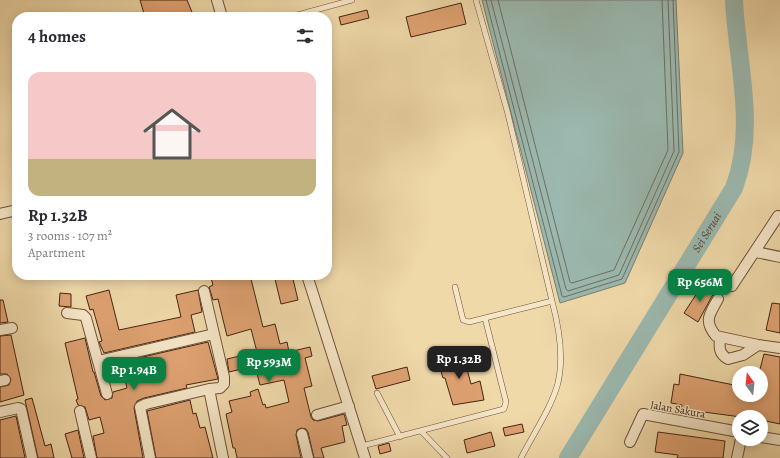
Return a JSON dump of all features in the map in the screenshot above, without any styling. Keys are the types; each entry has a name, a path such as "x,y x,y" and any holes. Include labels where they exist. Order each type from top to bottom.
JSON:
{"street":[{"path":"217,0 221,12"},
{"path":"0,214 12,211"},
{"path":"732,286 756,252 778,216"},
{"path":"756,252 780,257"},
{"path":"309,280 365,458"},
{"path":"150,458 140,407 146,404 209,389 220,388 224,384 224,378 204,291"},
{"path":"718,299 710,314 708,322 712,331 720,338 780,348"},
{"path":"67,313 83,315 86,318 107,394"},
{"path":"0,330 12,328"},
{"path":"98,361 214,334"},
{"path":"720,338 719,350 722,356 728,359 743,355 758,345"},
{"path":"209,389 223,458"},
{"path":"317,415 348,406"},
{"path":"0,412 18,408 20,409 32,458"},
{"path":"80,411 91,458"},
{"name":"Jalan Sakura","path":"630,442 643,414 732,431"},
{"path":"302,434 308,458"},
{"path":"768,438 780,440"},
{"path":"737,458 740,446"}],"lane":[{"path":"308,12 352,0"},
{"path":"476,0 508,114 558,328 561,367 558,385 547,410 521,458"},
{"path":"455,287 463,320 469,322 552,301"},
{"path":"362,446 500,410 506,406 485,318"},
{"path":"377,393 400,437"},
{"path":"421,431 447,458"}],"water":[{"path":"482,0 676,0 683,153 625,283 560,303"}],"building":[{"path":"140,0 187,0 192,12 144,12"},
{"path":"461,3 466,24 411,37 406,17"},
{"path":"367,10 369,18 341,25 339,17"},
{"path":"212,280 251,280 263,327 275,324 280,344 287,342 289,352 310,347 312,356 305,358 312,386 304,388 311,417 313,420 318,421 344,414 347,425 342,426 345,442 321,448 324,458 314,458 308,432 306,429 301,428 297,430 296,435 301,458 237,458 235,448 233,448 226,414 232,412 229,401 251,396 250,392 258,389 263,405 265,404 266,408 289,402 284,380 260,385 255,366 229,372 227,359 257,352 251,329 227,336 218,299 213,300 209,287 213,285"},
{"path":"275,280 293,280 298,300 281,304"},
{"path":"703,284 716,293 712,296 698,322 684,313"},
{"path":"109,290 119,330 181,317 176,295 198,290 202,312 191,315 195,332 104,353 99,342 102,341 93,309 90,310 86,296"},
{"path":"60,293 71,294 71,307 59,306"},
{"path":"0,300 3,300 8,322 0,323"},
{"path":"772,303 780,304 780,333 766,330"},
{"path":"11,335 24,395 0,402 0,387 9,385 11,379 7,374 0,374 0,336"},
{"path":"85,338 93,372 101,396 105,400 112,398 113,392 127,388 121,362 208,342 218,379 186,385 187,388 137,401 134,408 143,458 97,458 93,436 104,433 100,417 89,420 85,407 78,405 76,400 78,399 65,343"},
{"path":"462,351 471,384 480,381 484,400 453,405 437,358"},
{"path":"764,354 780,357 780,424 768,421 768,410 732,410 732,416 681,409 682,405 671,403 674,384 679,385 680,374 732,385 732,402 768,402 768,366 761,366"},
{"path":"407,367 410,380 376,389 372,376"},
{"path":"32,398 45,446 51,444 54,458 38,458 25,400"},
{"path":"190,400 193,414 196,413 200,428 205,427 213,458 156,458 147,411"},
{"path":"16,416 25,458 0,458 0,420"},
{"path":"522,424 524,432 505,436 503,428"},
{"path":"78,430 84,458 72,458 65,434"},
{"path":"491,432 495,446 467,453 464,440"},
{"path":"658,432 725,441 723,458 677,458 678,455 655,452"},
{"path":"389,443 391,451 380,454 378,446"}],"waterway":[{"name":"Sei Seruai","path":"568,458 734,188 741,165 745,118 734,0"}]}
